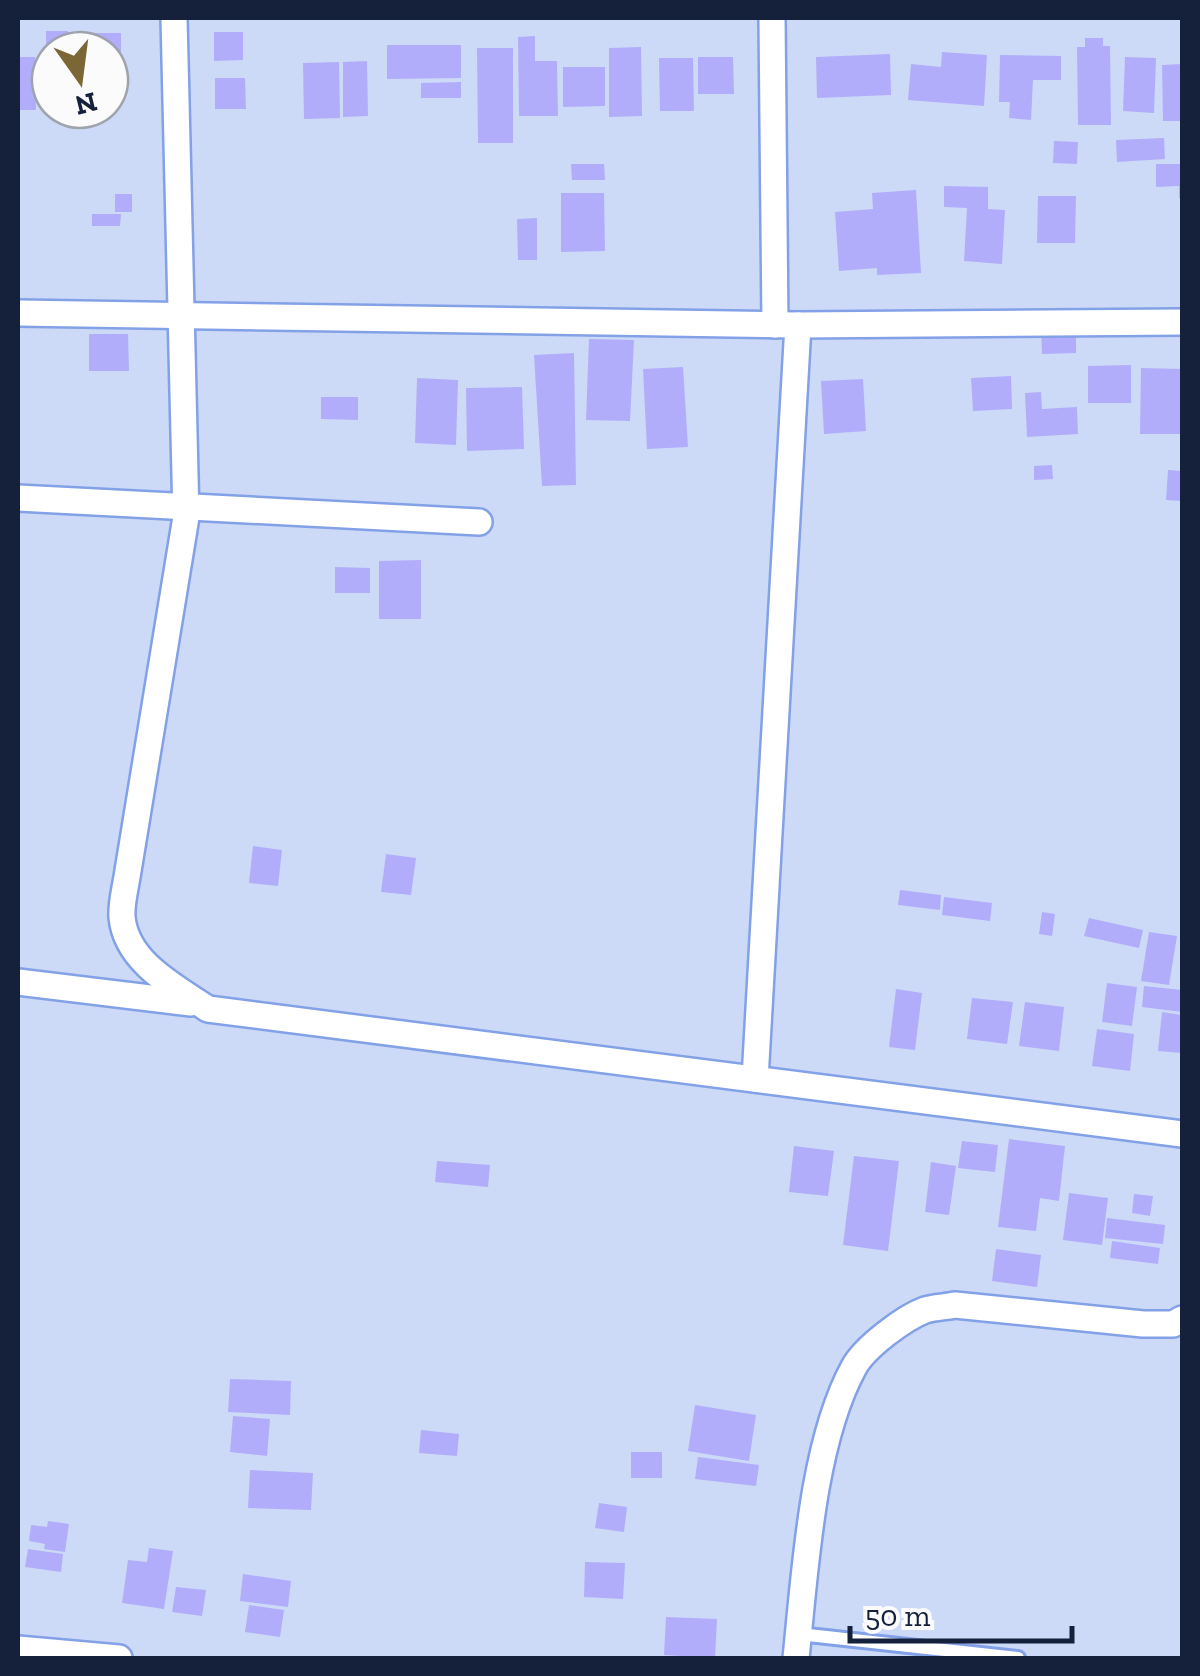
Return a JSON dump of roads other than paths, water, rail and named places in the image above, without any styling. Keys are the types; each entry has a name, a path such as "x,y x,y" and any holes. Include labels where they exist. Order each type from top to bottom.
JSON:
{"street":[{"path":"174,18 186,507 122,918 132,947 162,979 208,1009 1182,1134"},
{"path":"755,1079 787,325 772,18"},
{"path":"18,313 787,325 1182,322"},
{"path":"18,498 480,522"},
{"path":"18,982 201,1004"},
{"path":"798,1646 809,1541 831,1422 856,1364 894,1328 926,1310 955,1305 1143,1324 1173,1324 1182,1319"},
{"path":"18,1649 119,1658"}],"lane":[{"path":"798,1646 1018,1658"}]}
